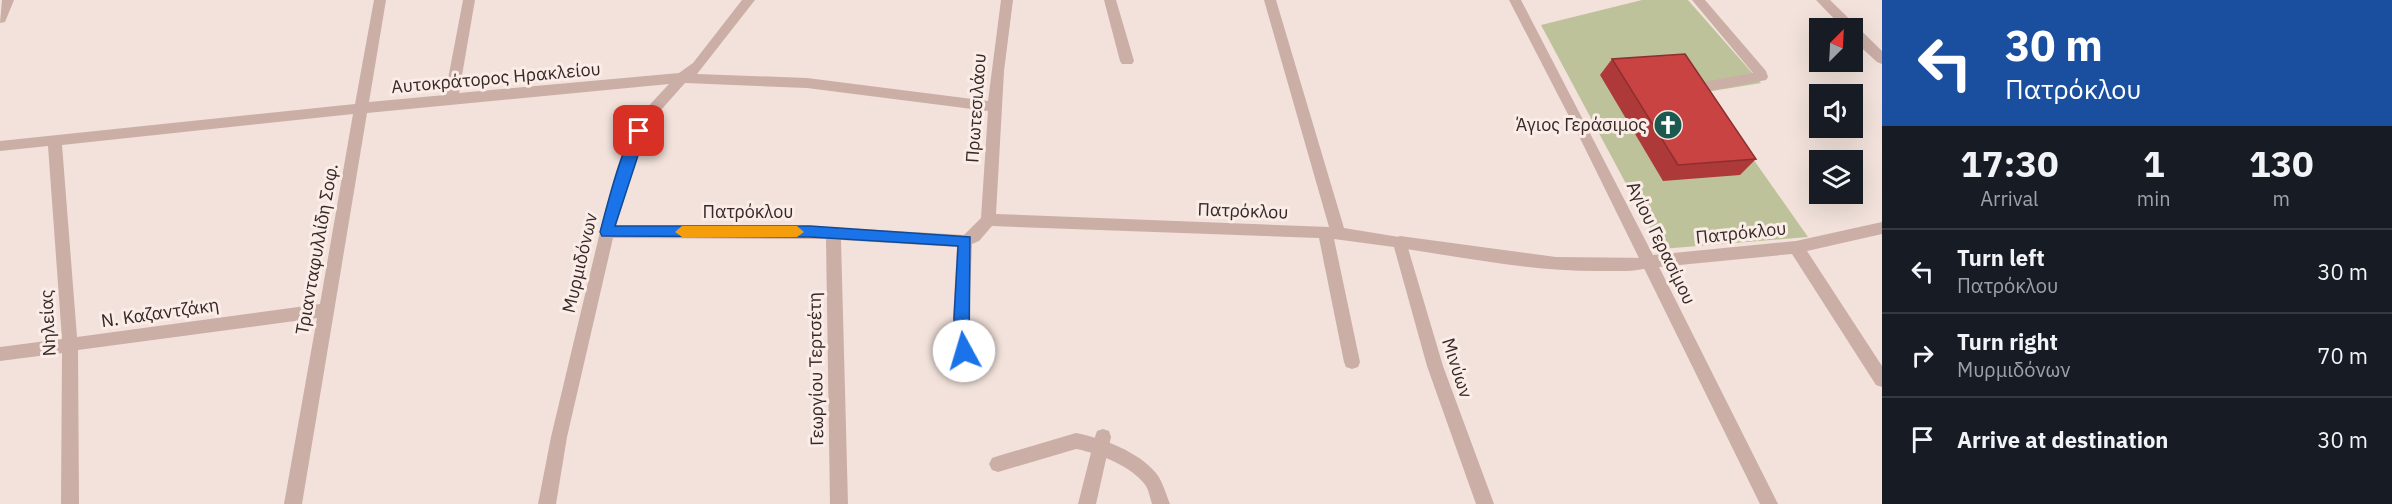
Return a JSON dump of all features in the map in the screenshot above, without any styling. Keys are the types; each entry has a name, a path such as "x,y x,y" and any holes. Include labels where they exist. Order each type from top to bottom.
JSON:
{"street":[{"path":"0,19 8,0"},
{"name":"Τριανταφυλλίδη Σοφ.","path":"293,504 380,0"},
{"path":"451,99 469,0"},
{"name":"Μυρμιδόνων","path":"547,504 559,437 607,232 620,184 639,131 658,102 698,66 749,0"},
{"name":"Πρωτεσιλάου","path":"988,220 995,107 1007,0"},
{"path":"1110,0 1127,61"},
{"path":"1270,0 1332,234 1352,362"},
{"name":"Αγίου Γερασίμου","path":"1515,0 1769,504"},
{"path":"1698,0 1761,74 1761,77 1709,86"},
{"path":"1822,0 1839,18"},
{"path":"1863,41 1882,59"},
{"name":"Αυτοκράτορος Ηρακλείου","path":"0,146 451,99 682,78 807,83 995,107"},
{"name":"Νηλείας","path":"55,141 70,344 70,504"},
{"path":"964,351 961,318 965,241 974,237 988,220"},
{"name":"Πατρόκλου","path":"988,220 1332,234 1580,265 1614,267 1796,247 1882,228"},
{"name":"Πατρόκλου","path":"607,232 832,233 965,241"},
{"name":"Γεωργίου Τερτσέτη","path":"832,233 839,504"},
{"name":"Μινύων","path":"1400,242 1435,366 1485,504"},
{"path":"1796,247 1882,380"},
{"name":"Ν. Καζαντζάκη","path":"0,354 326,310"},
{"path":"998,465 1076,441 1101,442 1151,480 1161,504"},
{"path":"1087,504 1101,442"}],"green space":[{"path":"1642,0 1688,0 1761,83 1706,92 1808,237 1661,249 1541,25"}],"building":[{"path":"1685,54 1756,159 1678,165 1612,59"}],"slow traffic":[{"path":"682,232 797,232"}],"place":[{"name":"Άγιος Γεράσιμος","path":"1668,125"}],"route":[{"path":"639,131 617,193 607,232 810,232 965,241 961,318 964,351"}]}
